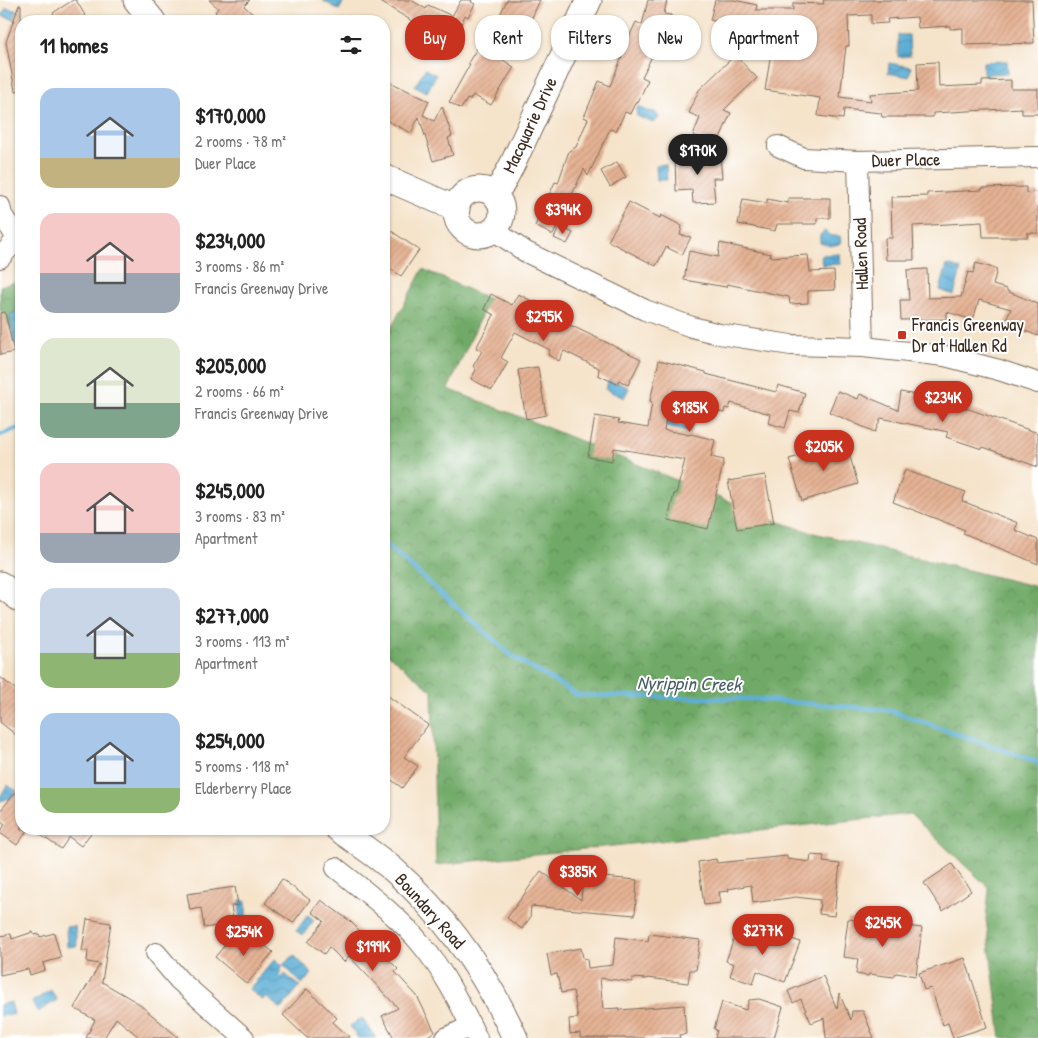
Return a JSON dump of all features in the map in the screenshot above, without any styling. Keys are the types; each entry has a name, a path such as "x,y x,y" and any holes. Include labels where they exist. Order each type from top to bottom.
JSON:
{"main road":[{"path":"136,0 147,15"},
{"name":"Macquarie Drive","path":"493,193 502,184 513,163 589,0"},
{"path":"390,180 456,209"},
{"path":"474,189 487,190 493,193 501,205 502,212 501,219 493,230 481,235 468,232 459,222 456,209 462,197 474,189"},
{"path":"0,584 15,595"},
{"name":"Boundary Road","path":"346,835 396,872 446,924 478,968 515,1038"}],"street":[{"name":"Duer Place","path":"778,146 804,158 858,161 1038,157"},
{"name":"Hallen Road","path":"858,161 863,347"},
{"path":"0,206 2,215 15,234"},
{"path":"493,230 526,252 645,310 692,327 719,334 791,345 863,347 945,356 999,370 1038,383"},
{"path":"0,258 15,245"},
{"path":"336,868 391,913 422,945 450,984 474,1032 446,1038"},
{"path":"156,953 179,980 244,1038"}],"green space":[{"path":"423,269 489,299 448,389 777,521 810,532 1038,587 1038,1038 1001,1038 986,919 989,888 910,814 436,865 432,691 390,656 390,330"},
{"path":"15,282 15,335 0,310 0,286"}],"water":[{"path":"322,0 342,0 344,1 339,10"},
{"path":"6,8 22,12 21,15 15,15 15,20 2,16"},
{"path":"898,35 909,35 910,56 898,57"},
{"path":"1007,61 1008,73 990,74 986,77 983,74 983,62"},
{"path":"889,63 911,67 909,77 888,73"},
{"path":"425,69 436,75 427,92 415,86"},
{"path":"639,106 647,111 655,112 659,117 658,119 653,123 637,116 636,109"},
{"path":"666,164 667,180 657,180 656,165"},
{"path":"825,231 831,236 840,236 841,242 830,246 820,243 820,235"},
{"path":"840,254 841,264 822,265 821,255"},
{"path":"947,265 961,269 954,295 940,290"},
{"path":"15,313 15,343 14,343 10,314"},
{"path":"610,378 629,388 624,398 605,389"},
{"path":"669,417 692,424 690,433 666,427"},
{"path":"7,785 15,790 15,793 11,798 0,801 0,797"},
{"path":"240,900 246,901 246,921 239,921"},
{"path":"308,915 314,920 303,935 296,931"},
{"path":"75,926 77,946 67,947 66,927"},
{"path":"294,955 312,974 302,984 283,965"},
{"path":"275,959 282,965 279,975 282,978 285,974 300,986 281,1009 266,997 262,1000 249,989"},
{"path":"51,990 57,1000 38,1012 32,1002"},
{"path":"11,1002 14,1014 0,1016 0,1005"},
{"path":"362,1018 376,1038 358,1038 350,1026"}],"building":[{"path":"76,0 85,15 54,15 53,13"},
{"path":"209,0 250,0 244,6 254,15 218,15 215,12 218,8"},
{"path":"377,0 411,0 426,9 428,5 450,15 405,15 405,17"},
{"path":"461,0 472,0 471,2 475,4 468,17 465,15 453,15"},
{"path":"507,0 540,0 533,15 500,15"},
{"path":"648,0 667,0 664,14 671,15 644,15"},
{"path":"715,0 734,0 757,5 756,10 793,10 793,3 824,4 823,0 1032,0 1034,43 963,45 963,28 950,29 950,26 918,28 917,17 887,19 888,23 871,24 871,15 848,16 849,46 846,46 840,97 871,101 870,94 918,91 917,63 938,62 939,87 982,85 982,81 1011,80 1011,89 1038,89 1038,114 1022,114 1022,108 933,113 933,117 882,117 881,113 844,109 843,119 818,116 820,98 765,90 770,60 817,60 817,15 711,15"},
{"path":"19,5 21,5 21,15 15,15"},
{"path":"15,16 15,91 6,42"},
{"path":"636,22 639,24 639,60 650,60 642,77 648,80 630,114 625,112 616,131 610,129 588,176 584,169 553,235 535,226 555,182 558,183 569,151 576,147 588,119 584,117 599,81 610,86 621,60 629,60 629,37"},
{"path":"475,52 475,60 503,60 514,67 491,105 473,95 470,100 467,99 461,109 449,102 470,64 468,63"},
{"path":"730,60 740,60 757,78 724,110 731,113 717,145 693,135 700,118 689,113 699,90"},
{"path":"390,82 429,101 423,115 434,121 442,106 452,136 448,138 453,155 433,161 419,117 411,133 390,122"},
{"path":"720,155 722,178 713,178 715,202 693,203 692,190 676,191 675,157"},
{"path":"617,162 626,177 610,187 601,171"},
{"path":"1026,187 1026,193 1038,192 1038,233 1027,233 1028,237 983,237 982,222 913,226 914,260 886,260 885,238 892,238 891,197 927,196 927,193 982,190 982,188"},
{"path":"788,198 830,198 830,218 817,218 817,224 777,224 775,231 738,224 743,199 767,203 767,199 788,203"},
{"path":"629,202 660,218 661,215 682,226 680,235 691,237 682,255 666,247 656,266 608,241"},
{"path":"560,226 573,233 567,244 554,238"},
{"path":"390,230 419,250 401,276 390,268"},
{"path":"720,243 771,254 770,257 808,255 810,272 834,271 835,290 808,291 808,303 790,304 789,297 727,284 726,287 684,280 689,251 718,257"},
{"path":"976,263 997,269 993,285 1007,289 1007,291 1038,304 1038,336 1005,323 1011,309 979,300 973,320 947,312 947,319 901,320 900,300 909,300 907,270 927,269 928,298 961,297 968,272 973,273"},
{"path":"491,294 512,305 518,294 535,301 552,309 549,315 641,359 628,385 619,380 617,384 598,375 599,368 564,351 559,361 548,355 550,350 515,332 501,358 508,362 492,390 471,379 476,370 473,366 482,351 476,348 494,315 484,309"},
{"path":"5,312 14,352 0,355 0,313"},
{"path":"659,360 776,392 778,385 805,393 799,413 790,411 785,428 768,423 770,414 731,403 729,409 725,408 724,413 703,405 705,398 673,390 664,430 715,440 711,457 724,460 708,529 668,520 685,460 614,448 612,461 588,457 595,416 619,420 618,423 648,428 652,402 650,401"},
{"path":"538,367 546,415 526,419 518,370"},
{"path":"838,391 858,399 860,394 898,410 901,392 921,396 920,399 957,405 1038,433 1038,467 983,447 982,449 946,437 948,432 881,418 875,432 829,412"},
{"path":"846,443 858,484 802,501 789,459"},
{"path":"905,470 966,492 962,501 1018,523 1015,530 1038,540 1038,564 963,533 965,530 893,502"},
{"path":"765,475 774,523 737,529 728,481"},
{"path":"0,677 15,689 15,734 0,722"},
{"path":"390,697 428,725 404,757 418,766 402,788 390,779"},
{"path":"15,793 15,835 24,835 17,845 0,833 5,824 0,820 0,811"},
{"path":"41,835 89,835 81,846 69,837 61,849"},
{"path":"811,855 824,856 823,862 840,864 834,916 819,914 820,900 796,897 753,903 751,885 719,892 721,903 704,905 698,862 716,859 717,863 787,856 787,859 810,862"},
{"path":"952,864 971,891 943,911 924,883"},
{"path":"541,871 581,900 583,880 591,881 591,876 637,880 635,915 531,906 530,918 522,929 507,918"},
{"path":"282,879 310,900 293,923 265,903"},
{"path":"235,887 238,905 231,906 234,923 204,928 201,908 190,910 187,894"},
{"path":"321,900 350,921 398,969 395,972 417,996 435,1032 423,1038 394,1038 382,1016 398,1008 349,956 344,962 329,947 324,954 308,942 324,921 312,912"},
{"path":"87,919 111,923 102,982 138,1003 179,1038 140,1038 116,1018 104,1038 86,1038 95,1020 74,1008 100,964 87,962 88,950 82,951"},
{"path":"848,919 922,928 916,976 896,973 894,977 856,974 858,959 843,957"},
{"path":"759,926 800,942 785,982 757,971 753,984 730,976 734,964 726,961 734,938 752,944"},
{"path":"33,932 34,935 39,934 40,937 54,933 61,958 43,963 45,970 30,975 28,969 0,975 0,936 11,934 12,939"},
{"path":"234,934 248,946 255,937 273,952 247,984 215,957"},
{"path":"649,934 700,940 696,970 690,970 688,983 647,978 632,978 632,982 600,978 603,1009 620,1008 620,1010 684,1005 686,1034 679,1035 680,1038 580,1038 580,1033 570,1034 569,1019 578,1018 573,991 561,993 557,974 551,975 547,954 581,948 583,958 587,959 588,968 613,965 616,937 648,941"},
{"path":"965,958 987,1027 953,1038 948,1023 943,1025 931,988 924,990 919,973"},
{"path":"823,976 837,1009 839,993 851,1020 852,1011 863,1011 874,1038 826,1038 824,1018 811,1023 801,999 793,1003 788,991"},
{"path":"307,989 337,1018 333,1022 350,1038 307,1038 283,1015"},
{"path":"759,999 783,1007 774,1038 715,1038 717,1030 714,1029 722,1002 746,1010 749,1000"}],"waterway":[{"name":"Nyrippin Creek","path":"0,435 15,429"},
{"name":"Nyrippin Creek","path":"390,548 512,656 577,695 753,699 888,710 1035,761 1038,764"}],"place":[{"name":"Francis Greenway Dr at Hallen Rd","path":"902,335"}]}
